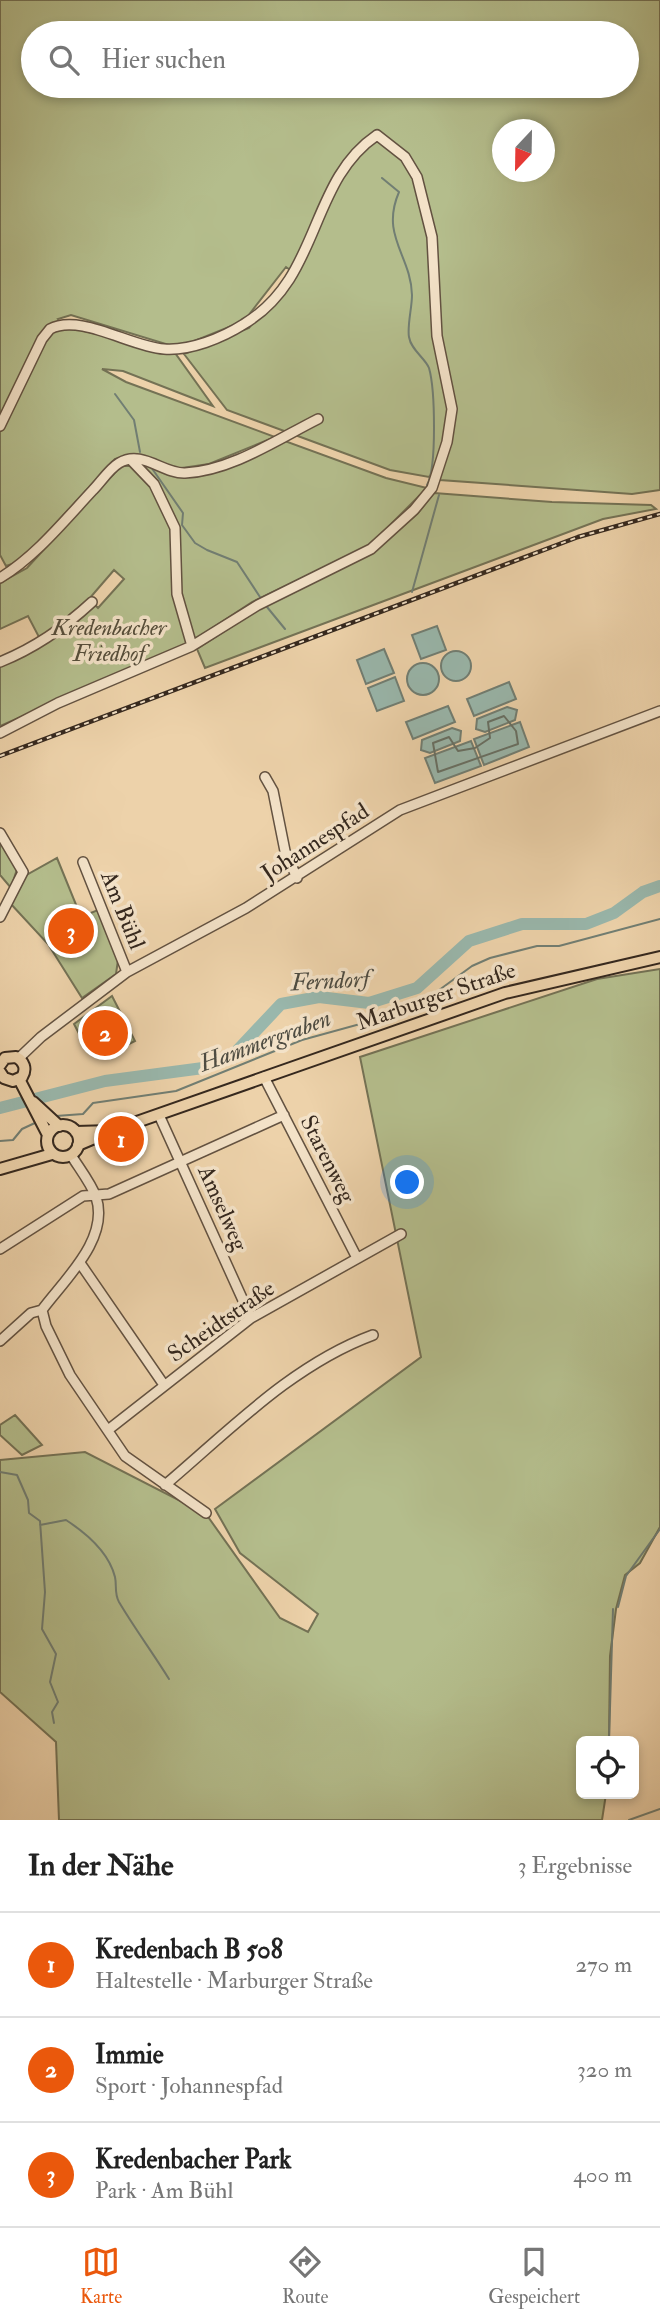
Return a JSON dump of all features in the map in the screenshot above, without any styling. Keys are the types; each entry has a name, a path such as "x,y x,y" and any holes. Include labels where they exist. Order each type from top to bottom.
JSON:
{"main road":[{"name":"Marburger Straße","path":"78,1145 111,1130 505,993 660,957"},
{"path":"0,1072 9,1081 19,1079 25,1069 19,1058 2,1057"},
{"path":"19,1079 33,1102 36,1116 49,1144 62,1157 71,1155 78,1145 75,1132 70,1127 60,1126 33,1102"},
{"path":"0,1168 49,1144 60,1126"},
{"name":"Marburger Straße","path":"75,1132 111,1130"}],"street":[{"path":"0,426 42,339 50,330 72,326 148,347 177,349 190,348 243,325 272,302 292,279 321,212 355,152 377,135 405,157 423,195 432,237 438,336 452,409 447,442 432,488 414,510 371,549 258,605 192,646 58,702 0,733"},
{"path":"0,578 23,565 120,462 144,459 169,471 184,473 210,469 253,452 318,419"},
{"path":"132,461 154,484 175,528 177,594 192,646"},
{"path":"0,662 20,654 64,626 92,602"},
{"name":"Johannespfad","path":"19,1058 41,1037 127,972 297,878 400,810 660,710"},
{"path":"265,777 273,791 285,852 297,878"},
{"path":"0,833 23,872 0,917"},
{"name":"Am Bühl","path":"83,862 127,972"},
{"name":"Starenweg","path":"264,1077 357,1258"},
{"name":"Amselweg","path":"159,1115 251,1318"},
{"path":"0,1249 83,1196 109,1194 284,1115"},
{"path":"0,1340 32,1313 42,1311 79,1263 97,1220 96,1195 71,1155"},
{"name":"Scheidtstraße","path":"108,1430 251,1318 401,1234"},
{"path":"79,1263 164,1385"},
{"path":"42,1311 46,1326 70,1375 125,1456 206,1513"},
{"path":"165,1485 295,1376 337,1348 373,1335"}],"green space":[{"path":"0,0 660,0 660,490 632,494 440,480 439,465 429,477 390,470 227,410 184,354 249,328 293,272 286,267 244,321 187,344 169,345 71,315 58,319 64,326 175,353 213,406 123,371 102,369 126,382 275,437 209,464 175,469 180,477 211,473 285,441 386,478 427,488 369,546 252,602 194,640 180,594 175,517 136,457 115,459 21,561 6,566 0,555"},
{"name":"Kredenbacher Friedhof","path":"121,466 130,466 151,487 171,529 173,595 187,644 0,726 0,665 67,631 95,605 98,608 124,579 114,570 89,599 40,639 28,616 0,629 0,583 27,568"},
{"path":"434,493 552,502 651,505 656,509 603,519 205,668 197,649 260,608 375,551 418,513"},
{"path":"0,840 17,869 11,888 0,875"},
{"path":"57,858 81,917 98,910 118,960 116,974 82,998 48,944 10,903 23,877"},
{"path":"660,969 660,1527 640,1563 625,1575 616,1609 610,1656 609,1736 576,1736 576,1799 605,1799 602,1820 59,1820 56,1742 0,1692 0,1460 85,1452 206,1514 280,1618 308,1632 318,1614 240,1553 215,1509 421,1357 360,1057 597,979"},
{"path":"112,996 135,1041 103,1057 88,1051 74,1024"},
{"path":"15,1415 42,1445 22,1455 0,1435 0,1425"}],"water":[{"path":"437,626 446,650 421,659 412,635"},
{"path":"384,649 394,673 366,684 357,660"},
{"path":"456,651 467,655 471,666 467,677 456,681 445,677 441,666 445,655"},
{"path":"423,663 434,668 439,679 434,690 423,695 412,690 407,679 412,668"},
{"path":"395,677 404,701 377,711 368,688"},
{"path":"509,682 516,699 474,716 467,699"},
{"path":"448,706 455,722 413,739 406,722"},
{"path":"507,707 517,710 515,720 485,732 476,729 477,719"},
{"path":"520,722 529,747 484,765 474,739"},
{"path":"452,728 461,731 460,741 430,753 421,750 422,740"},
{"path":"471,741 481,766 435,783 425,758"}],"waterway":[{"path":"382,178 399,192 393,221 412,295 409,337 412,346 427,364 431,378 434,446 427,485"},
{"path":"115,394 134,420 140,452"},
{"path":"151,467 183,513 182,525 195,543 237,562 260,597"},
{"path":"412,592 439,495"},
{"path":"267,607 285,629"},
{"name":"Ferndorf","path":"0,1108 105,1081 203,1068 233,1055 281,1004 319,997 369,1003 417,988 469,941 522,924 586,924 614,913 643,892 660,886"},
{"name":"Hammergraben","path":"56,1116 83,1114 93,1103 176,1091 302,1040 400,1013 420,1004 472,966 490,958 537,946 559,946 660,919"},
{"name":"Hammergraben","path":"0,1141 13,1140 22,1129 37,1122"},
{"path":"0,1472 17,1475 28,1500 29,1513 40,1521 45,1592 42,1629 56,1654 50,1682 58,1702 52,1712 54,1723"},
{"path":"40,1525 66,1520 89,1537 102,1552 112,1568 119,1602 169,1679"},
{"path":"618,1607 626,1576 660,1529"},
{"path":"609,1736 613,1609"},
{"path":"629,1820 660,1809"}],"railway":[{"path":"0,756 578,537 660,514"}],"place":[{"name":"Kredenbacher Park","path":"71,931"},
{"name":"Immie","path":"105,1033"},
{"name":"Kredenbach B 508","path":"121,1139"}]}
